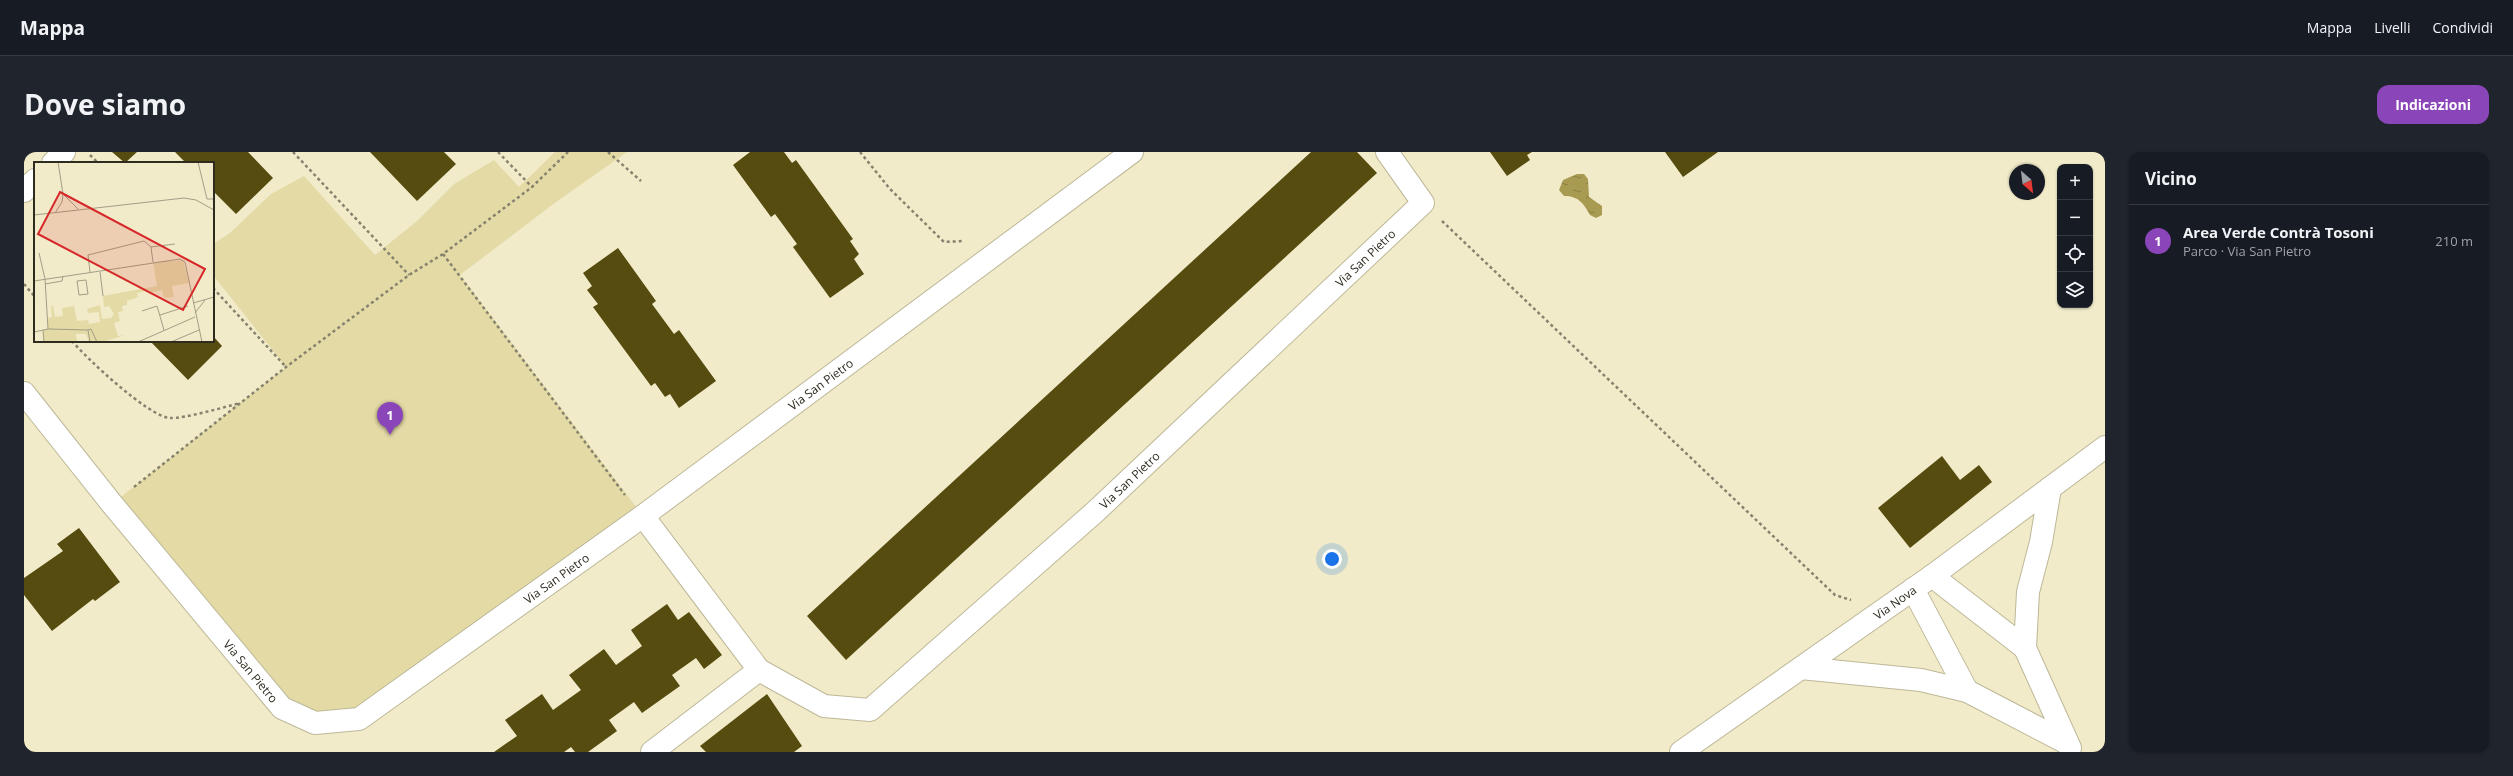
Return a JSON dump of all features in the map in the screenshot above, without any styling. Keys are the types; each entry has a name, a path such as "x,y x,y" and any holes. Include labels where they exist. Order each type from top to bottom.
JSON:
{"street":[{"path":"54,162 64,152"},
{"name":"Via San Pietro","path":"24,393 112,504 282,708 315,723 359,719 643,516 1132,152"},
{"path":"1387,152 1423,203"},
{"path":"24,191 34,181"},
{"name":"Via San Pietro","path":"643,516 759,670 824,706 870,710 1095,512 1423,203"},
{"name":"Via Nova","path":"1681,752 1913,590 2105,447"},
{"path":"2050,488 2041,542 2028,592 2025,648 2070,748"},
{"path":"1932,576 2025,648"},
{"path":"1913,590 1967,691"},
{"path":"1801,668 1921,680 1967,691 2070,748"},
{"path":"652,752 759,670"}],"path":[{"path":"88,152 97,162"},
{"path":"294,152 409,275"},
{"path":"498,152 532,188"},
{"path":"112,504 286,367 409,275 444,254 532,188 568,152"},
{"path":"608,152 641,181"},
{"path":"860,152 890,189 944,242 969,241"},
{"path":"1423,203 1835,595 1882,611"},
{"path":"444,254 629,500"},
{"path":"24,284 34,296"},
{"path":"214,289 286,367"},
{"path":"73,342 82,354 138,402 170,418 240,403"}],"shaded area":[{"path":"555,152 627,152 552,205 460,275 643,516 359,719 282,708 112,504 286,367 214,276 214,243 230,233 271,194 304,176 375,255 417,221 454,184 494,160 519,187"}],"water":[{"path":"1577,174 1584,174 1588,179 1589,197 1602,206 1602,215 1596,218 1590,215 1586,207 1580,201 1574,197 1564,196 1559,190 1563,180"}],"building":[{"path":"112,152 137,152 126,162 124,162"},
{"path":"175,152 248,152 273,178 236,214 214,192 214,162 185,162"},
{"path":"370,152 444,152 456,164 417,201"},
{"path":"750,152 784,152 792,163 796,160 853,239 850,241 859,254 854,259 864,274 830,298 793,247 797,244 775,214 771,217 733,165"},
{"path":"1311,152 1357,152 1377,173 846,660 807,616"},
{"path":"1490,152 1532,152 1527,155 1530,160 1507,176"},
{"path":"1665,152 1718,152 1683,177"},
{"path":"618,248 656,301 652,304 674,334 679,330 716,381 679,408 670,394 665,397 655,383 651,386 593,307 598,304 587,290 592,286 583,273"},
{"path":"214,337 222,346 188,380 151,342 214,342"},
{"path":"1942,456 1960,480 1979,465 1992,482 1910,548 1878,508"},
{"path":"79,528 120,582 95,601 93,599 52,631 24,595 24,578 63,551 57,544"},
{"path":"667,604 678,620 689,612 722,655 704,669 696,658 672,675 680,686 642,713 634,702 609,720 617,731 588,752 575,752 571,747 564,752 494,752 517,736 505,720 542,694 553,710 581,690 569,675 604,649 616,665 642,646 631,630"},
{"path":"767,694 802,746 794,752 706,752 700,746"}],"place":[{"name":"Area Verde Contrà Tosoni","path":"390,435"}]}
